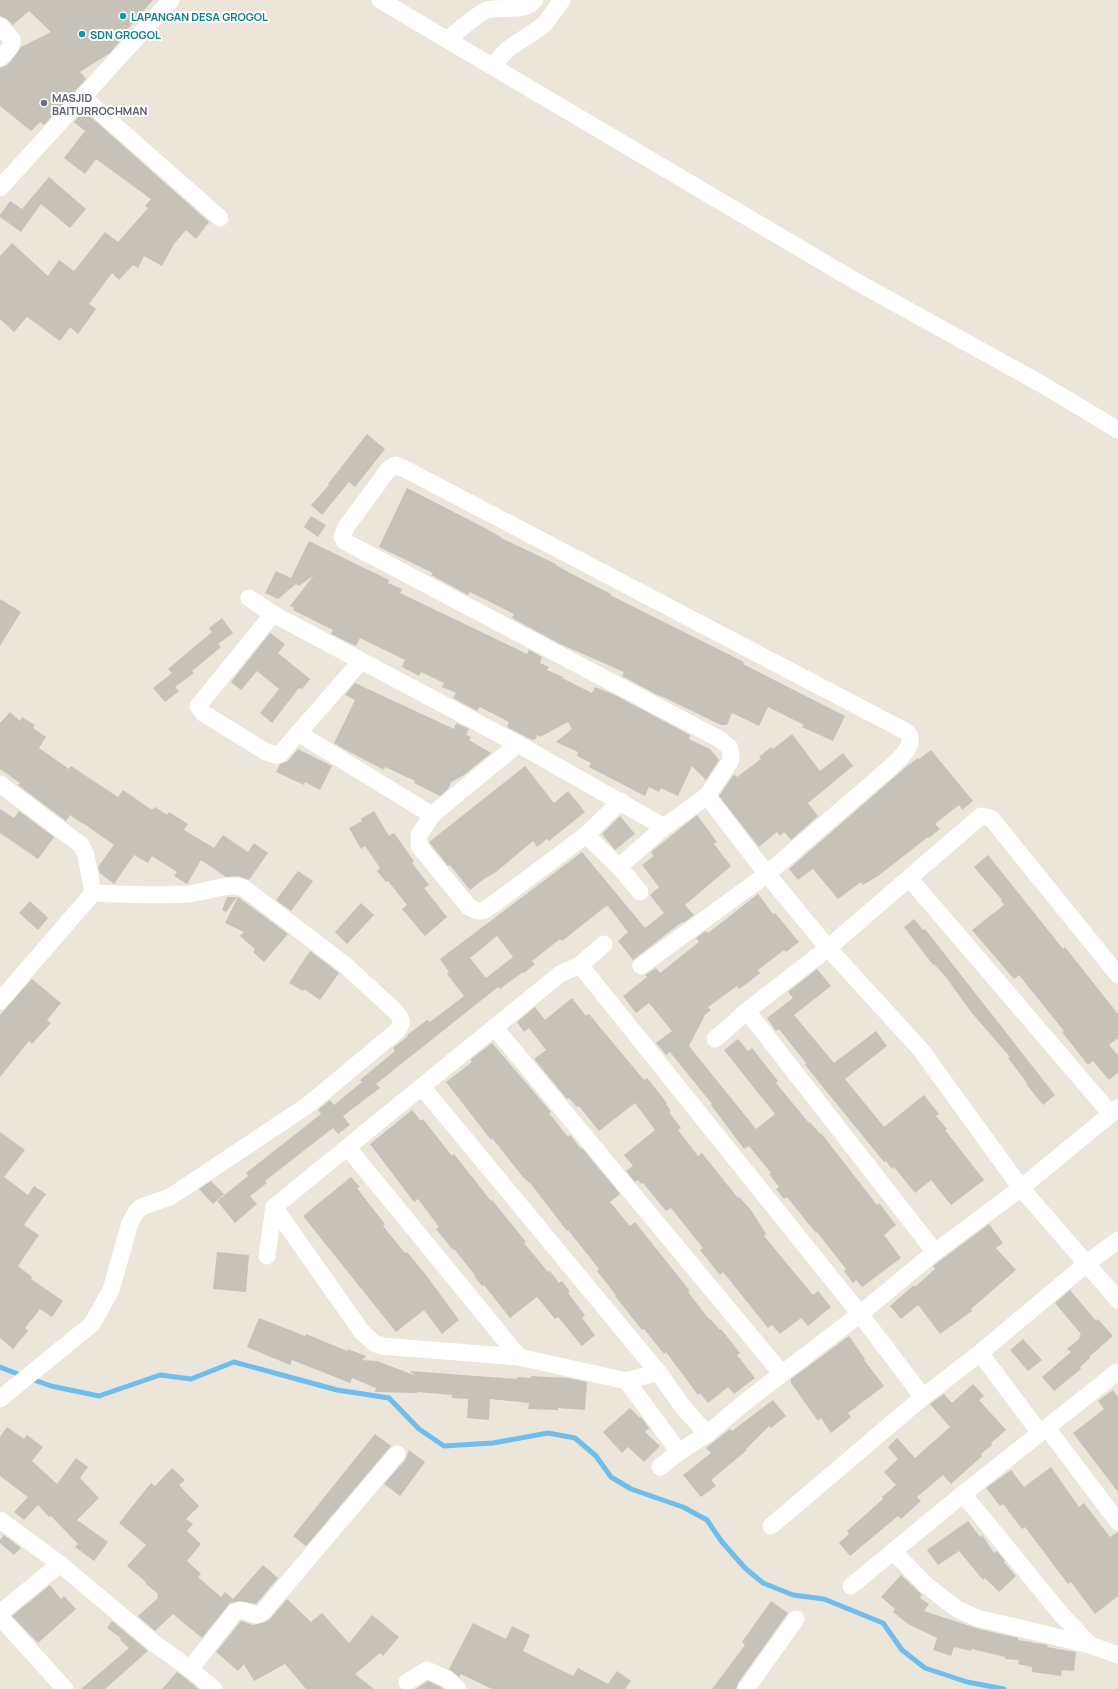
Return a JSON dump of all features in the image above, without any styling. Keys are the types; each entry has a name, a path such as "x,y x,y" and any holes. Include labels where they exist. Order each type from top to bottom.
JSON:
{"street":[{"path":"0,188 84,98 171,0"},
{"path":"380,0 857,282 1043,385 1118,430"},
{"path":"492,66 508,49 544,24 562,0"},
{"path":"447,40 485,11 530,3 539,28"},
{"path":"0,26 12,39 13,43 9,50 0,58"},
{"path":"84,98 220,218"},
{"path":"619,867 664,827 707,796 731,759 730,748 720,740 344,541 342,536 346,527 388,470 395,465 907,732 910,736 905,753 892,766 767,874 642,966"},
{"path":"249,598 274,614 518,744 621,801 664,827"},
{"path":"274,614 198,706 203,714 272,754 280,754 361,661"},
{"path":"298,733 432,815"},
{"path":"518,744 432,815 419,835 419,846 469,906 479,911 483,911 488,908 586,834 621,801"},
{"path":"0,784 74,838 81,845 86,855 93,893"},
{"path":"707,796 767,874 828,948 921,1050 1021,1188 1118,1300"},
{"path":"715,1039 747,1011 828,948 981,816 991,818 1118,975"},
{"path":"586,834 619,867 640,892"},
{"path":"660,1467 707,1434 749,1399 860,1314 935,1252 1021,1188 1114,1111 909,878"},
{"path":"0,1399 32,1372 68,1346 92,1324 111,1290 130,1223 136,1212 141,1207 170,1196 308,1105 397,1031 402,1025 402,1019 395,1011 345,965 244,888 231,886 191,894 149,895 93,893"},
{"path":"0,1001 93,893"},
{"path":"267,1256 274,1207 560,974 580,965 604,944"},
{"path":"580,965 860,1314 923,1396"},
{"path":"747,1011 935,1252"},
{"path":"495,1028 782,1374"},
{"path":"422,1087 658,1372 683,1407 707,1434"},
{"path":"348,1148 519,1357"},
{"path":"274,1207 362,1332 374,1343 381,1346 519,1357 627,1381 658,1372"},
{"path":"771,1526 923,1396 980,1353 1086,1264 1118,1240"},
{"path":"980,1353 1118,1522"},
{"path":"851,1586 963,1494 1118,1372"},
{"path":"627,1381 680,1452"},
{"path":"190,1669 235,1612 238,1610 256,1615 262,1613 397,1454"},
{"path":"963,1494 1060,1613 1090,1645"},
{"path":"0,1520 60,1564 154,1643 190,1669 214,1689"},
{"path":"893,1551 926,1585 957,1609 978,1618 1090,1645 1118,1655"},
{"path":"0,1613 60,1564"},
{"path":"0,1617 66,1689"},
{"path":"746,1689 796,1619"},
{"path":"407,1682 427,1670 446,1679 458,1689"}],"building":[{"path":"0,0 153,0 119,39 120,41 110,53 80,72 86,79 44,125 40,122 31,131 0,106 0,68 7,65 11,61 21,47 51,32 29,11 13,25 7,19 0,16"},
{"path":"84,111 209,222 196,239 186,230 174,244 162,266 144,256 138,268 133,265 119,280 112,273 89,304 96,309 78,334 70,327 60,341 27,317 14,332 0,319 0,256 12,243 48,276 59,260 74,271 105,232 118,242 148,208 145,206 151,199 96,159 85,174 64,158 85,131 74,122"},
{"path":"49,177 86,209 70,228 41,204 21,232 0,217 10,201 22,209"},
{"path":"367,434 385,449 355,487 349,482 322,515 311,505 329,485 328,484"},
{"path":"407,488 485,528 501,538 556,564 568,572 611,594 610,595 744,662 743,664 845,716 833,741 802,727 804,725 768,707 759,726 732,713 727,725 721,725 659,695 661,697 622,676 624,672 558,643 512,618 514,614 470,592 468,595 431,575 433,573 379,547"},
{"path":"311,516 326,525 318,537 304,527"},
{"path":"309,541 389,580 388,583 402,589 400,593 527,654 529,650 542,657 540,663 549,667 547,670 563,677 562,678 592,693 595,687 613,694 690,735 689,739 710,749 719,760 706,780 692,766 678,796 661,788 659,792 649,787 645,796 589,767 591,763 577,756 578,752 556,742 572,729 568,722 540,737 537,735 536,739 532,740 507,727 509,722 480,707 477,711 453,698 456,693 442,687 444,683 421,672 419,676 402,667 405,660 360,638 356,646 331,634 333,630 293,610 294,608 290,606 314,575 299,586 296,584 278,599 265,593 276,571 291,578"},
{"path":"0,599 21,612 0,646"},
{"path":"222,618 233,633 218,644 221,647 192,671 194,673 175,687 179,691 165,702 153,688 172,673 168,669 212,632 209,628"},
{"path":"270,633 285,644 278,653 310,679 302,689 299,688 272,723 260,713 279,689 257,671 241,690 231,682"},
{"path":"355,683 454,729 456,723 469,729 466,735 471,737 469,740 491,753 464,775 451,782 448,789 440,796 414,783 415,781 385,767 384,770 334,743 355,700 345,695"},
{"path":"10,712 20,721 22,717 35,725 33,728 46,737 39,748 69,769 71,766 118,797 123,790 152,810 155,807 167,815 169,812 188,824 184,830 214,848 223,835 248,852 254,843 268,853 249,880 238,876 226,877 201,860 187,884 174,876 177,872 152,856 148,863 134,855 114,884 100,873 98,867 114,845 70,815 66,821 18,785 20,783 0,769 0,723"},
{"path":"792,734 820,771 843,753 853,766 808,803 818,816 791,840 784,832 780,836 777,832 759,847 719,796 734,774 734,777 735,775 737,777 761,759 759,757 771,747 773,749"},
{"path":"298,749 332,766 320,790 305,782 304,785 276,772 280,764 288,761"},
{"path":"931,750 973,801 962,810 959,805 935,824 940,829 929,838 928,837 878,876 863,885 861,882 838,899 813,869 798,880 789,869 906,767"},
{"path":"525,766 554,803 568,791 585,812 549,841 547,839 537,847 533,841 496,872 470,890 429,842"},
{"path":"0,809 14,818 19,811 54,837 38,859 0,833"},
{"path":"374,811 389,836 394,833 414,861 412,863 429,885 424,888 447,917 425,936 402,909 407,905 388,881 386,882 377,871 380,868 365,846 361,849 349,828 362,821 361,819"},
{"path":"697,815 717,842 714,844 731,866 685,905 694,915 683,923 682,922 633,960 618,941 628,932 608,906 562,941 560,939 532,961 535,964 524,973 523,972 500,989 498,987 376,1084 380,1088 343,1116 350,1125 338,1134 333,1128 265,1181 267,1183 250,1196 257,1204 235,1223 217,1201 248,1176 246,1173 321,1114 318,1110 330,1100 334,1105 362,1082 360,1080 395,1051 393,1048 408,1036 407,1035 427,1020 430,1022 464,996 447,974 449,972 440,959 582,852 645,928 664,913 650,895 659,887 642,865 654,856 651,852","holes":["497,936 513,957 486,978 470,958"]},
{"path":"620,816 635,834 615,850 602,834"},
{"path":"988,855 1063,949 1065,947 1118,1014 1118,1038 1109,1045 1118,1055 1118,1073 1109,1080 1093,1061 1088,1065 1062,1032 1064,1031 1019,975 1014,979 972,930 1004,905 1001,901 1002,900 974,867"},
{"path":"298,871 313,881 291,911 276,900"},
{"path":"758,894 773,914 775,913 799,942 786,952 784,950 758,970 760,973 749,982 739,989 737,986 708,1007 711,1010 705,1015 689,1046 756,1129 775,1114 724,1050 738,1039 748,1051 752,1048 778,1081 776,1083 809,1123 810,1122 820,1134 821,1133 877,1205 879,1203 896,1225 884,1235 901,1258 862,1287 856,1280 853,1283 844,1271 846,1269 817,1232 816,1233 787,1197 784,1199 776,1189 779,1187 769,1174 771,1173 749,1146 744,1149 711,1105 712,1104 670,1052 666,1055 656,1043 672,1031 649,1003 636,1013 623,996 647,977 645,975 656,968 660,973 699,942 696,938 706,931 708,933"},
{"path":"227,897 237,897 226,912 222,910"},
{"path":"238,897 288,934 264,962 253,952 255,949 240,936 244,932 225,923"},
{"path":"30,901 48,918 38,930 19,913"},
{"path":"361,903 374,915 347,944 335,932"},
{"path":"914,919 923,930 925,929 1055,1095 1043,1105 1008,1058 1010,1057 971,1012 945,976 934,964 933,965 904,927"},
{"path":"310,951 339,973 320,1000 304,989 303,991 289,983"},
{"path":"817,969 831,986 794,1015 834,1063 876,1031 887,1046 845,1079 884,1127 924,1095 939,1114 936,1116 947,1129 945,1130 984,1180 951,1205 931,1180 915,1193 894,1167 892,1169 886,1161 884,1162 805,1065 806,1063 779,1029 776,1031 767,1018 793,998 788,992"},
{"path":"32,979 61,1003 47,1020 51,1023 32,1044 29,1041 0,1077 0,1015"},
{"path":"572,998 586,1016 589,1014 644,1080 647,1078 667,1103 666,1104 671,1111 669,1112 681,1128 678,1130 698,1156 702,1153 738,1198 739,1197 751,1210 766,1234 764,1236 813,1295 818,1291 831,1307 808,1326 801,1318 780,1334 772,1325 768,1328 723,1272 720,1275 700,1250 703,1248 671,1208 666,1211 643,1183 641,1184 638,1180 635,1182 626,1171 633,1166 624,1155 655,1130 635,1103 599,1131 579,1106 577,1107 569,1098 567,1099 534,1059 546,1050 529,1028 524,1032 517,1022 535,1007 545,1020"},
{"path":"492,1043 551,1112 549,1113 568,1137 570,1135 581,1149 582,1148 620,1194 610,1202 630,1226 635,1222 690,1291 688,1292 709,1319 720,1330 721,1329 740,1353 737,1355 755,1378 734,1394 728,1387 708,1403 700,1393 698,1395 666,1352 664,1354 644,1329 642,1330 597,1271 599,1269 568,1230 567,1231 531,1184 523,1177 492,1138 491,1140 446,1082 472,1062 470,1060"},
{"path":"412,1110 421,1121 423,1119 452,1156 454,1154 526,1242 524,1243 548,1272 550,1271 559,1283 562,1281 570,1292 568,1293 585,1315 582,1318 595,1335 582,1346 558,1317 555,1319 537,1297 510,1318 436,1229 439,1227 418,1199 414,1202 370,1144"},
{"path":"0,1132 25,1150 4,1177 28,1195 34,1186 46,1194 24,1225 39,1235 18,1266 32,1277 31,1279 63,1301 52,1317 40,1309 25,1328 28,1331 13,1349 0,1338"},
{"path":"351,1177 360,1187 357,1188 385,1224 383,1226 405,1253 407,1252 426,1275 459,1320 442,1334 424,1310 396,1332 303,1216"},
{"path":"211,1181 224,1194 213,1204 199,1189"},
{"path":"989,1224 1003,1243 996,1248 1016,1270 971,1309 972,1311 940,1334 919,1306 901,1319 890,1306 914,1285 915,1287 935,1269 933,1266"},
{"path":"217,1252 249,1255 246,1292 213,1289"},
{"path":"1070,1290 1096,1321 1098,1319 1113,1336 1089,1357 1090,1358 1080,1367 1081,1369 1054,1391 1042,1377 1071,1352 1067,1349 1080,1338 1079,1336 1081,1334 1055,1303"},
{"path":"259,1318 305,1336 306,1334 347,1351 348,1349 366,1356 362,1360 377,1361 414,1375 410,1371 517,1379 517,1377 531,1378 531,1376 568,1378 587,1382 585,1410 558,1408 558,1410 528,1409 529,1403 490,1399 489,1420 467,1418 468,1399 452,1398 452,1395 418,1392 375,1392 376,1388 352,1378 350,1383 292,1360 290,1365 247,1347"},
{"path":"849,1336 865,1359 864,1360 884,1386 848,1413 851,1417 831,1433 821,1418 818,1421 791,1383 791,1379"},
{"path":"1023,1339 1042,1360 1028,1371 1010,1350"},
{"path":"973,1384 984,1396 979,1400 1006,1430 991,1443 992,1445 981,1454 982,1456 951,1484 943,1475 917,1497 921,1501 901,1519 898,1516 850,1556 839,1543 849,1534 847,1531 883,1499 882,1497 896,1485 884,1472 898,1459 888,1447 897,1438 915,1458 950,1427 930,1404 944,1394 952,1403"},
{"path":"1113,1390 1118,1397 1118,1492 1073,1433 1104,1409 1098,1401"},
{"path":"773,1400 786,1416 771,1428 769,1426 746,1449 747,1450 711,1480 716,1486 701,1497 683,1475 711,1453 706,1448 730,1429 732,1431"},
{"path":"630,1408 640,1418 641,1417 649,1428 645,1432 660,1446 644,1462 628,1447 622,1453 603,1432"},
{"path":"7,1427 24,1439 27,1435 43,1447 32,1461 57,1484 76,1458 88,1467 80,1478 99,1498 77,1520 108,1542 94,1561 75,1547 78,1544 38,1505 24,1520 14,1512 28,1497 0,1476 0,1437"},
{"path":"375,1434 391,1446 306,1546 293,1536"},
{"path":"409,1450 425,1462 400,1496 384,1484 405,1460"},
{"path":"1051,1467 1079,1507 1084,1503 1110,1537 1118,1532 1118,1596 1095,1614 1071,1582 1068,1584 1025,1527 1022,1529 1003,1504 1000,1506 986,1488 1011,1470 1024,1487"},
{"path":"172,1468 185,1480 179,1485 199,1506 186,1519 193,1524 187,1531 201,1544 187,1561 201,1574 198,1577 221,1597 225,1592 233,1599 263,1565 278,1578 256,1604 240,1601 230,1603 202,1638 173,1614 155,1631 138,1616 158,1598 158,1594 127,1566 146,1545 119,1523 151,1483 155,1486"},
{"path":"968,1521 980,1537 982,1535 994,1553 997,1551 1016,1576 999,1592 985,1578 983,1580 959,1551 938,1565 927,1550"},
{"path":"4,1535 21,1548 14,1555 0,1543 0,1540"},
{"path":"901,1575 922,1595 920,1598 929,1604 924,1611 979,1629 1018,1638 1018,1640 1076,1652 1074,1671 1062,1670 1061,1676 1032,1672 1032,1667 1018,1664 1019,1660 1005,1659 1005,1657 972,1649 971,1651 954,1647 951,1656 933,1650 937,1638 908,1624 893,1612 895,1609 881,1597"},
{"path":"50,1585 61,1599 64,1596 76,1609 38,1643 12,1616"},
{"path":"287,1599 311,1622 322,1613 349,1643 372,1615 399,1637 383,1656 380,1653 355,1674 374,1689 306,1689 285,1664 254,1681 244,1664 238,1671 216,1652 241,1621 253,1625 265,1622 270,1619"},
{"path":"771,1601 788,1613 738,1683 736,1689 712,1689 745,1645 742,1642"},
{"path":"112,1621 148,1651 105,1689 81,1689 129,1648 120,1640 121,1638 107,1628"},
{"path":"473,1623 506,1639 512,1626 530,1635 523,1651 573,1676 578,1668 608,1684 617,1671 631,1681 625,1689 492,1689 461,1674 459,1677 449,1669"},
{"path":"177,1672 184,1677 198,1689 162,1689"},
{"path":"428,1681 441,1687 443,1689 416,1689"}],"waterway":[{"path":"31,1379 51,1386 99,1396 160,1375 191,1379 234,1362 337,1390 389,1398 419,1429 444,1446 493,1443 548,1433 575,1438 596,1456 611,1477 631,1489 683,1507 707,1520 722,1542 745,1568 763,1583 793,1595 824,1599 883,1623 902,1650 925,1668 967,1682 1004,1689"},
{"path":"0,1367 23,1376"}],"place":[{"name":"LAPANGAN DESA GROGOL","path":"123,16"},
{"name":"SDN GROGOL","path":"82,34"},
{"name":"MASJID BAITURROCHMAN","path":"44,103"}]}
